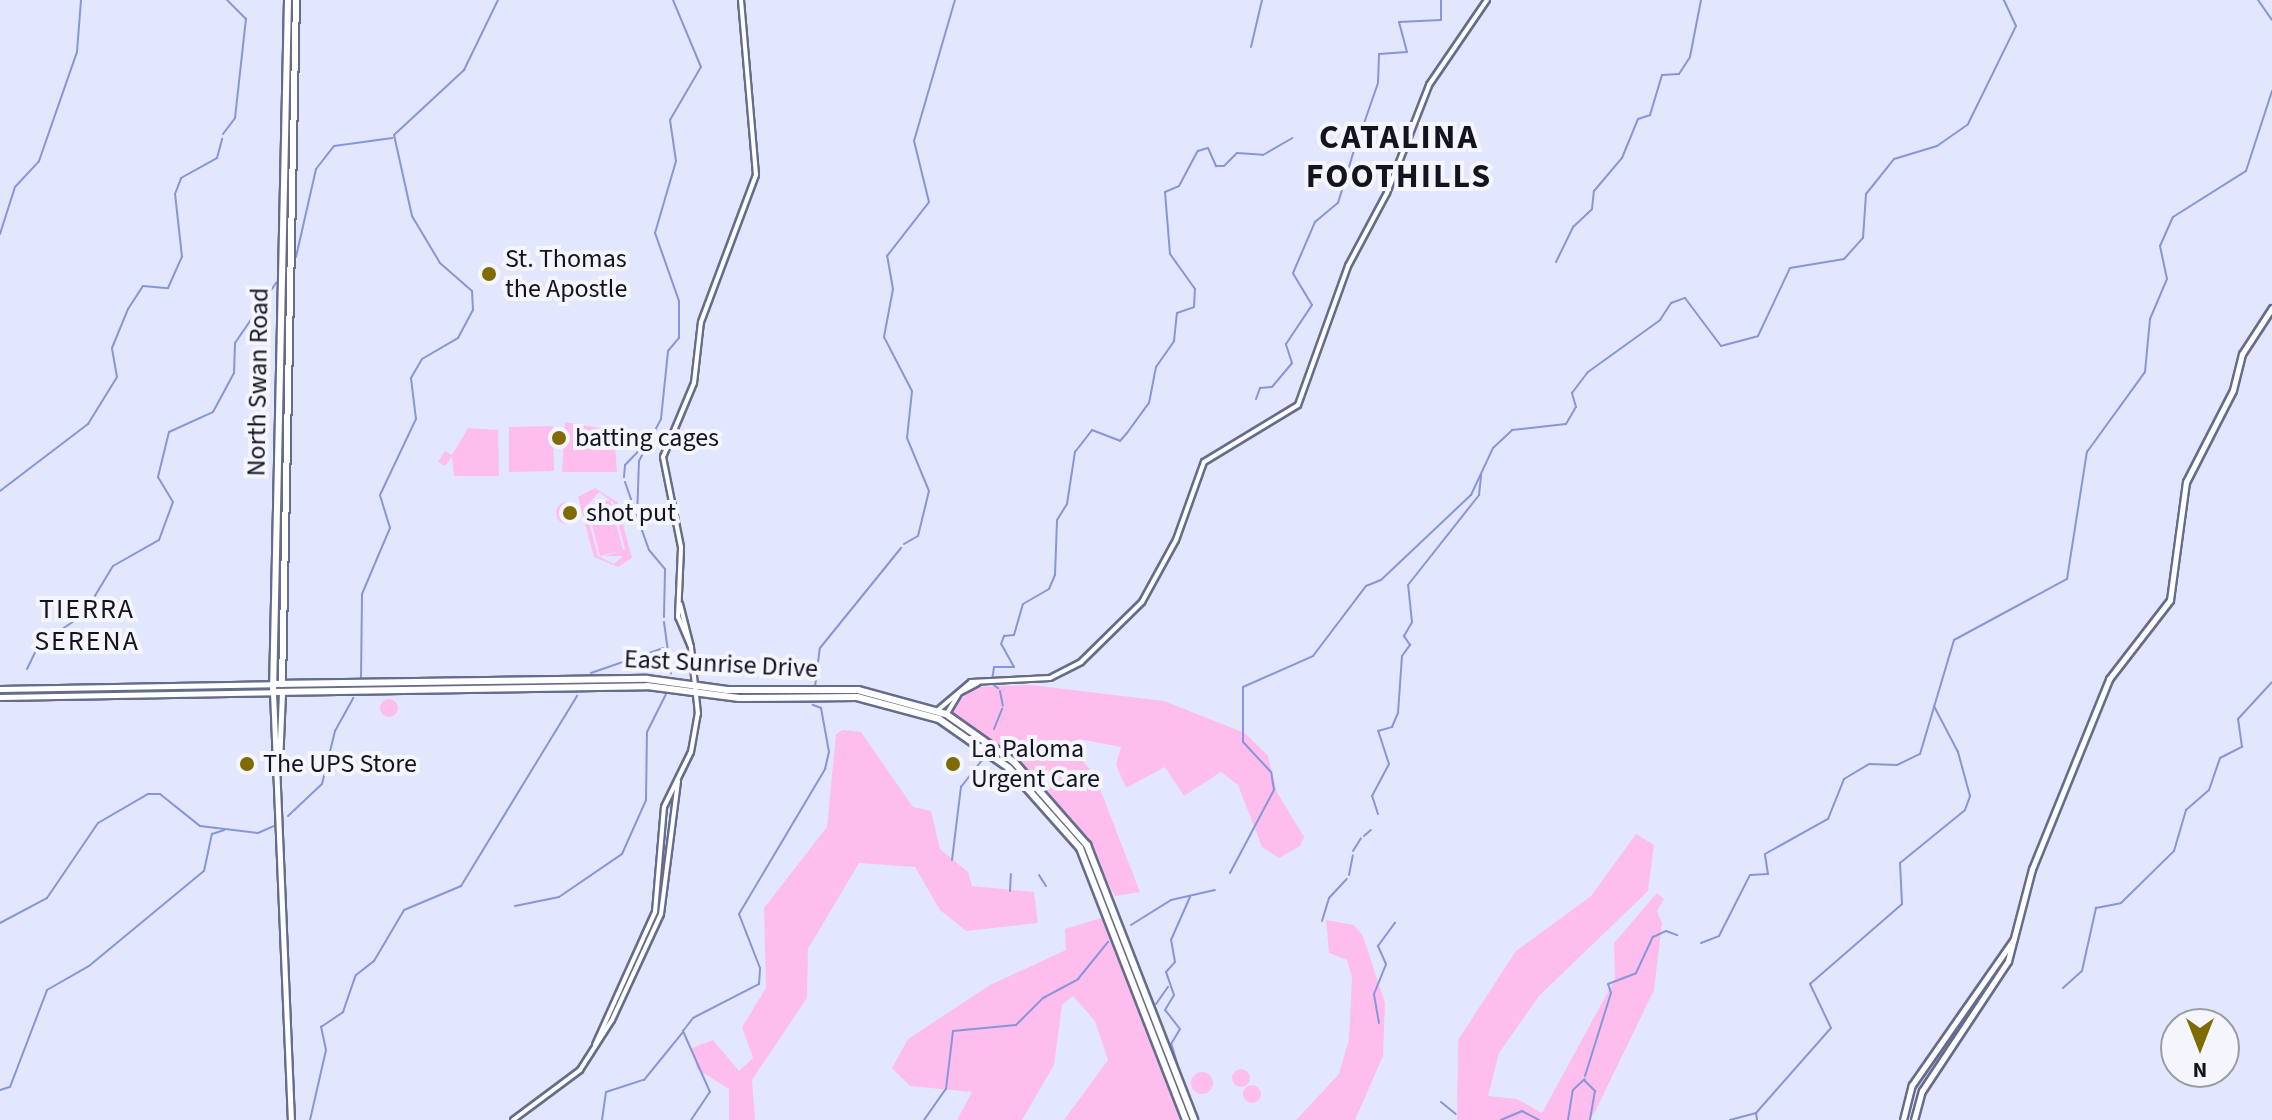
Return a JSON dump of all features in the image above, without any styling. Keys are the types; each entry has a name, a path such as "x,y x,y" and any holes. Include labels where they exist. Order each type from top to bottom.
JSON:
{"main road":[{"name":"North Swan Road","path":"288,0 273,688 279,765 291,1120"},
{"name":"North Swan Road","path":"282,358 296,0"},
{"path":"1914,1120 1922,1091 1996,983 2016,937 2032,869 2109,679 2174,590 2186,482 2233,390 2242,354 2272,308"},
{"name":"North Swan Road","path":"279,765 282,688 280,457"},
{"name":"East Sunrise Drive","path":"0,689 647,686 858,694 938,710 1012,765 1085,857 1194,1120"},
{"name":"East Sunrise Drive","path":"0,697 273,688"},
{"name":"East Sunrise Drive","path":"858,694 939,719 1012,765"},
{"path":"1903,1120 1912,1085 2016,937"},
{"name":"East Sunrise Drive","path":"1139,991 1186,1120"}],"street":[{"path":"691,647 678,617 681,547 663,482 664,447 689,397 698,333 758,165 741,0"},
{"path":"938,710 961,687 992,681 1050,678 1081,662 1142,602 1176,540 1204,462 1298,405 1348,266 1387,193 1427,90 1487,0"},
{"path":"513,1120 534,1097 575,1075 595,1045 661,914 678,781 694,736 697,689 680,604"},
{"path":"678,617 686,631"},
{"path":"939,719 964,689 992,681"}],"shaded area":[{"path":"565,422 604,429 615,444 617,472 562,472"},
{"path":"553,426 554,471 509,472 509,427"},
{"path":"468,428 498,430 499,476 454,476 452,457 445,466 438,462 445,451 452,455"},
{"path":"595,488 617,502 632,558 618,567 594,557 578,497","holes":["599,492 613,502 625,549 605,556 623,556 614,564 598,556 585,508"]},
{"path":"610,500 623,550 600,556 587,506"},
{"path":"567,502 575,505 578,513 575,521 567,524 559,521 556,513 559,505"},
{"path":"1031,685 1164,701 1245,733 1268,756 1277,792 1304,837 1300,846 1279,858 1262,847 1238,785 1221,772 1184,796 1165,767 1126,788 1116,765 1121,747 1079,739 1073,749 1095,776 1140,892 1115,896 1087,845 1000,749 951,712 972,687"},
{"path":"389,699 398,708 389,717 380,708"},
{"path":"843,730 861,732 913,807 931,811 940,849 968,872 972,886 1034,892 1038,923 966,931 940,910 915,867 859,863 808,949 807,998 752,1080 755,1120 729,1120 729,1089 697,1069 692,1048 713,1040 739,1071 753,1058 742,1027 766,988 764,908 827,827 836,734"},
{"path":"1636,834 1654,845 1648,891 1539,996 1499,1053 1488,1096 1517,1099 1542,1113 1615,979 1614,943 1657,893 1664,899 1657,911 1662,923 1654,990 1595,1112 1589,1120 1457,1120 1458,1040 1516,951 1591,896"},
{"path":"1108,916 1183,1120 1064,1120 1108,1060 1095,1021 1073,996 1062,1005 1054,1065 1022,1120 957,1120 972,1092 910,1086 892,1068 908,1039 990,985 1066,950 1065,929"},
{"path":"1326,920 1354,925 1363,936 1385,1003 1383,1056 1355,1120 1296,1120 1339,1074 1349,1039 1352,977 1347,960 1329,953"},
{"path":"1241,1069 1250,1078 1241,1087 1232,1078"},
{"path":"1202,1072 1210,1075 1213,1083 1210,1091 1202,1094 1194,1091 1191,1083 1194,1075"},
{"path":"1252,1085 1261,1094 1252,1103 1243,1094"}],"waterway":[{"path":"0,234 15,187 39,161 77,52 81,0"},
{"path":"223,134 235,118 246,19 227,0"},
{"path":"361,678 362,594 390,528 380,495 416,419 411,378 422,359 458,338 473,310 472,291 440,263 412,216 394,135 464,70 498,0"},
{"path":"637,518 639,461 661,419 668,351 679,338 679,301 655,233 676,161 670,120 701,67 673,0"},
{"path":"904,544 918,536 929,491 907,438 912,391 884,337 893,289 887,256 929,202 914,141 955,0"},
{"path":"1251,47 1262,0"},
{"path":"1362,129 1378,83 1379,54 1407,52 1399,22 1441,20 1441,0"},
{"path":"1556,262 1573,227 1592,209 1594,191 1622,158 1638,119 1650,115 1662,75 1679,74 1690,57 1701,0"},
{"path":"1230,873 1274,790 1271,772 1243,742 1243,687 1313,656 1366,586 1381,580 1471,495 1493,448 1512,430 1566,424 1576,407 1572,393 1588,372 1660,320 1671,303 1685,298 1721,346 1758,336 1790,268 1844,259 1863,238 1866,194 1894,159 1937,146 1968,124 2016,26 2004,0"},
{"path":"2258,0 2272,20"},
{"path":"1701,943 1719,936 1750,875 1768,874 1765,854 1828,819 1844,779 1869,764 1897,765 1920,754 1954,640 2067,579 2087,452 2145,372 2150,319 2167,279 2160,246 2173,217 2246,171 2272,91"},
{"path":"1256,399 1260,388 1272,387 1292,363 1286,344 1312,305 1293,273 1315,222 1338,203 1359,134"},
{"path":"296,257 316,169 334,146 392,138"},
{"path":"992,680 994,667 1014,667 1001,644 1004,636 1014,635 1023,604 1049,589 1055,575 1057,520 1067,504 1075,452 1092,430 1120,441 1127,433 1149,403 1156,367 1174,341 1177,313 1194,307 1195,289 1170,254 1165,192 1179,186 1198,151 1208,148 1216,166 1224,166 1237,153 1263,155 1292,138"},
{"path":"0,491 88,424 117,377 112,348 128,309 143,286 168,288 182,257 175,194 181,178 217,158 222,139"},
{"path":"27,669 38,646 84,614 113,566 159,540 173,502 158,477 169,432 213,412 234,373 235,343 276,283"},
{"path":"624,477 625,465 649,440"},
{"path":"1378,814 1372,796 1389,764 1378,731 1392,727 1398,713 1402,656 1410,645 1404,636 1412,622 1408,585 1479,495 1481,475"},
{"path":"625,482 649,550 665,569 664,617"},
{"path":"815,687 820,648 901,548"},
{"path":"664,622 671,674"},
{"path":"591,673 663,648"},
{"path":"2063,988 2082,971 2096,908 2121,903 2174,851 2186,810 2209,790 2220,758 2242,747 2238,719 2272,682"},
{"path":"991,683 998,688"},
{"path":"1000,691 1003,706"},
{"path":"515,906 559,897 622,854 646,800 647,732 666,694"},
{"path":"310,1120 326,1050 321,1027 343,1012 356,975 374,961 404,910 461,886 577,696"},
{"path":"288,816 322,784 335,731 353,698"},
{"path":"691,1120 710,1092 683,1031 693,1018 759,984 760,968 739,914 825,769 829,752 821,708 813,705"},
{"path":"1757,1120 1756,1113 1831,1028 1810,984 1902,904 1900,863 1965,810 1970,796 1958,752 1934,706"},
{"path":"994,729 1002,709"},
{"path":"952,860 961,787 985,756"},
{"path":"0,923 47,898 98,823 148,794 160,794 200,826 258,833 274,826"},
{"path":"0,1090 10,1087 47,990 89,966 204,871 212,834 224,830"},
{"path":"1364,836 1371,830"},
{"path":"1353,851 1361,838"},
{"path":"1349,875 1353,855"},
{"path":"1010,891 1011,874"},
{"path":"1039,875 1046,886"},
{"path":"1322,921 1329,898 1347,879"},
{"path":"1131,925 1171,900 1215,890"},
{"path":"1182,1079 1171,1044 1180,1029 1165,1010 1174,995 1166,972 1175,962 1171,940 1190,897"},
{"path":"1379,1023 1374,994 1386,964 1378,946 1395,923"},
{"path":"1585,1076 1611,993 1608,984 1636,973 1653,937 1666,931 1677,935"},
{"path":"924,1120 946,1089 953,1031 1016,1025 1043,998 1078,979 1108,942"},
{"path":"1156,1004 1168,987"},
{"path":"602,1120 606,1092 644,1080 683,1032"},
{"path":"1568,1120 1573,1090 1585,1079"},
{"path":"1584,1080 1595,1091 1590,1120"},
{"path":"1441,1102 1456,1114"},
{"path":"1501,1120 1522,1111 1539,1120"},
{"path":"1730,1120 1756,1113"}],"place":[{"name":"St. Thomas the Apostle","path":"489,274"},
{"name":"batting cages","path":"559,438"},
{"name":"shot put","path":"570,513"},
{"name":"The UPS Store","path":"247,764"},
{"name":"La Paloma Urgent Care","path":"953,764"}],"district":[{"name":"CATALINA FOOTHILLS","path":"1399,156"},
{"name":"TIERRA SERENA","path":"87,625"}]}
